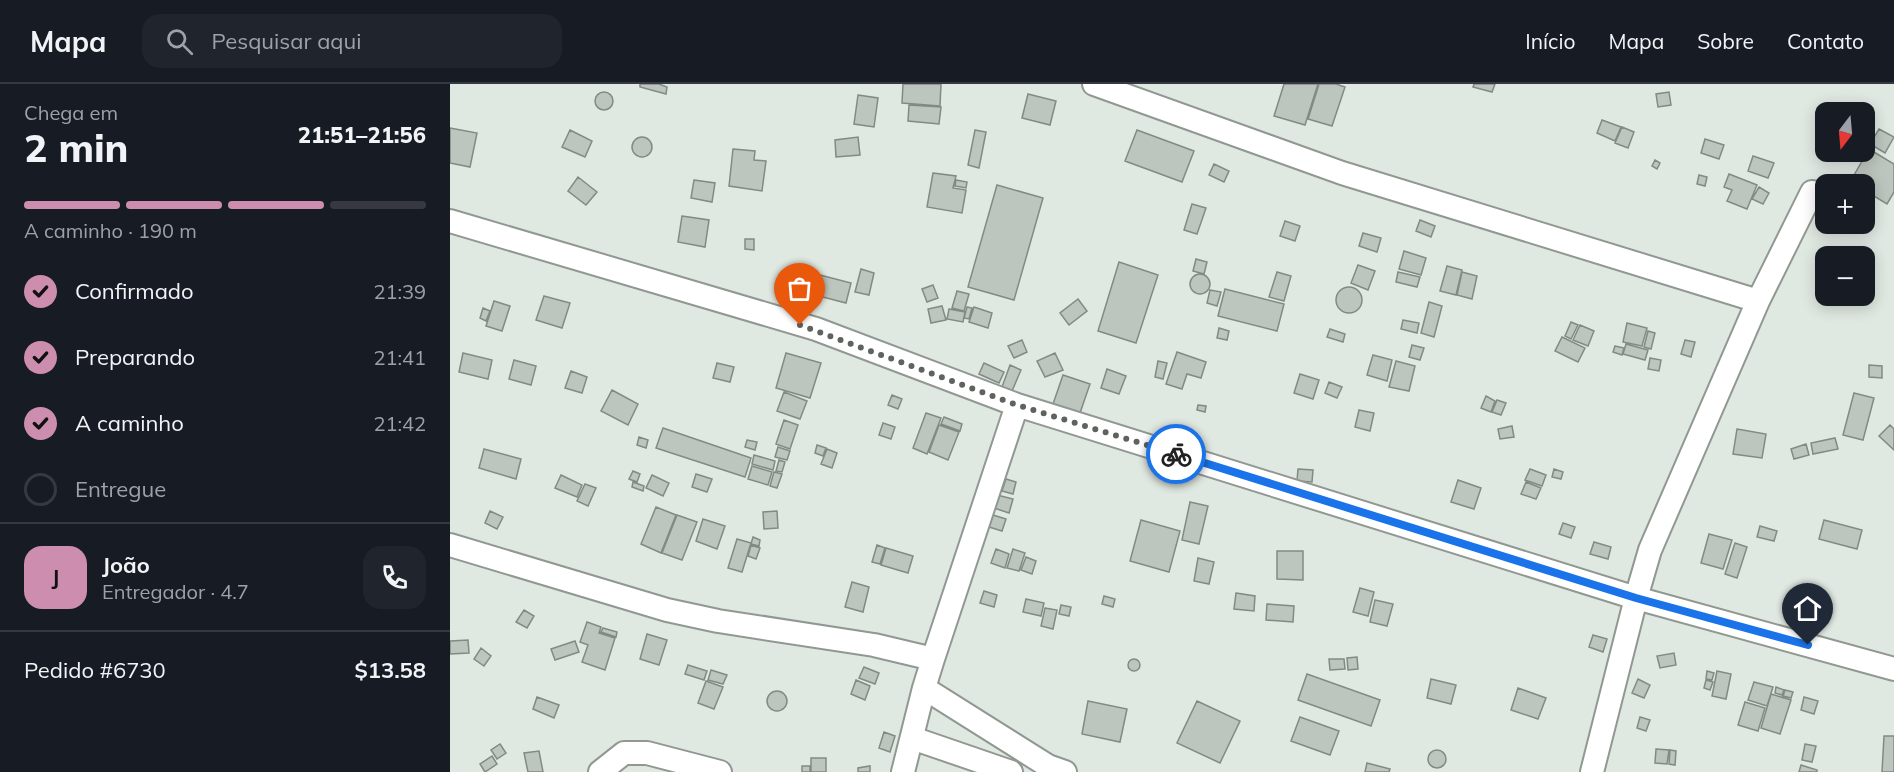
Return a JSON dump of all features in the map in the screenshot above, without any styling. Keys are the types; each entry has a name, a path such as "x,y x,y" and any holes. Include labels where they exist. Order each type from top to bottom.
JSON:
{"street":[{"path":"1095,84 1342,173 1758,300"},
{"path":"1592,772 1650,550 1758,300 1812,192"},
{"path":"450,220 816,329 1017,405 1636,598 1894,669"},
{"path":"903,772 933,659 1017,405"},
{"path":"450,545 667,610 718,621 874,645 933,659"},
{"path":"924,688 1048,770"},
{"path":"912,738 1011,772"},
{"path":"600,772 624,753 647,753 720,772"}],"building":[{"path":"640,84 659,84 667,87 666,94 640,87"},
{"path":"903,84 941,84 940,106 902,103"},
{"path":"1284,84 1318,84 1305,125 1274,116"},
{"path":"1319,84 1336,84 1345,87 1332,126 1308,119"},
{"path":"1474,84 1495,84 1492,92 1473,87"},
{"path":"604,92 610,95 613,101 610,107 604,110 598,107 595,101 598,95"},
{"path":"1669,92 1671,105 1658,107 1656,94"},
{"path":"1028,94 1056,101 1050,125 1022,118"},
{"path":"858,95 878,98 874,127 854,124"},
{"path":"909,105 941,107 939,124 908,121"},
{"path":"1602,120 1621,127 1615,141 1597,133"},
{"path":"1622,127 1634,132 1628,148 1615,143"},
{"path":"450,128 477,133 470,167 450,163"},
{"path":"1879,129 1894,137 1885,153 1875,147 1875,136"},
{"path":"570,130 592,141 585,157 562,147"},
{"path":"975,130 986,132 979,168 968,165"},
{"path":"1137,130 1194,151 1182,182 1125,161"},
{"path":"642,137 649,140 652,147 649,154 642,157 635,154 632,147 635,140"},
{"path":"858,137 860,155 836,157 835,140"},
{"path":"1705,139 1724,145 1719,159 1701,153"},
{"path":"733,149 755,151 754,160 766,161 762,191 729,186"},
{"path":"1875,153 1894,164 1894,192 1887,204 1875,197 1875,174 1855,174 1862,162 1875,162"},
{"path":"1753,156 1774,163 1768,178 1748,171"},
{"path":"1655,160 1660,163 1657,169 1652,166"},
{"path":"1214,164 1229,171 1224,182 1209,175"},
{"path":"933,173 956,176 953,188 966,190 962,213 927,207"},
{"path":"1729,174 1757,185 1747,209 1727,201 1732,190 1724,187"},
{"path":"1699,175 1707,177 1705,186 1697,184"},
{"path":"578,177 597,192 586,205 568,191"},
{"path":"694,180 715,183 712,202 691,198"},
{"path":"956,180 967,182 966,188 955,186"},
{"path":"997,185 1043,198 1014,300 968,287"},
{"path":"1759,187 1769,193 1763,204 1752,199"},
{"path":"1192,204 1206,208 1197,234 1184,230"},
{"path":"682,216 709,220 705,247 678,242"},
{"path":"1420,220 1435,226 1431,237 1416,231"},
{"path":"1285,221 1300,226 1295,241 1280,236"},
{"path":"1363,233 1381,238 1377,252 1359,246"},
{"path":"745,239 754,239 754,250 745,249"},
{"path":"1404,251 1426,258 1421,275 1399,269"},
{"path":"1196,259 1207,262 1204,274 1193,271"},
{"path":"1119,262 1158,275 1136,343 1098,331"},
{"path":"1358,265 1375,271 1368,290 1351,283"},
{"path":"1447,266 1462,270 1456,295 1440,291"},
{"path":"861,269 874,273 869,295 855,292"},
{"path":"1277,272 1291,276 1284,301 1269,297"},
{"path":"1398,272 1420,277 1417,287 1396,282"},
{"path":"1462,272 1477,276 1472,299 1457,295"},
{"path":"1200,274 1207,277 1210,284 1207,291 1200,294 1193,291 1190,284 1193,277"},
{"path":"820,275 851,283 846,303 815,295"},
{"path":"933,285 938,298 927,302 922,289"},
{"path":"1349,287 1358,291 1362,300 1358,309 1349,313 1340,309 1336,300 1340,291"},
{"path":"1225,289 1284,304 1277,331 1218,316"},
{"path":"1210,290 1221,292 1217,306 1207,303"},
{"path":"957,291 969,294 964,311 952,308"},
{"path":"544,296 570,303 562,328 536,320"},
{"path":"1078,299 1087,311 1069,325 1060,313"},
{"path":"494,301 510,306 502,331 486,326"},
{"path":"1429,302 1442,306 1434,337 1421,333"},
{"path":"942,306 946,320 931,323 928,309"},
{"path":"967,307 972,308 969,319 964,318"},
{"path":"974,307 992,313 988,328 969,322"},
{"path":"483,308 490,311 486,321 480,318"},
{"path":"949,309 965,312 963,322 947,319"},
{"path":"1403,320 1419,323 1417,333 1401,329"},
{"path":"1571,322 1578,325 1571,339 1565,336"},
{"path":"1627,323 1647,328 1642,346 1623,342"},
{"path":"1580,325 1594,331 1588,346 1573,340"},
{"path":"1219,328 1229,331 1227,340 1217,338"},
{"path":"1330,329 1345,334 1343,342 1327,337"},
{"path":"1648,331 1655,333 1651,349 1644,347"},
{"path":"1562,337 1585,348 1578,362 1555,351"},
{"path":"1022,340 1027,352 1014,358 1008,346"},
{"path":"1685,340 1695,342 1691,357 1681,354"},
{"path":"1626,344 1648,350 1645,360 1623,354"},
{"path":"1412,345 1424,348 1420,360 1409,357"},
{"path":"1615,346 1624,348 1622,355 1613,352"},
{"path":"1177,352 1206,362 1201,378 1187,374 1182,389 1166,384"},
{"path":"463,353 492,360 488,379 459,372"},
{"path":"786,353 821,363 810,398 776,388"},
{"path":"1055,353 1063,370 1045,377 1037,361"},
{"path":"1373,355 1392,360 1387,381 1367,375"},
{"path":"1650,358 1661,360 1659,371 1648,369"},
{"path":"514,360 536,366 531,385 509,379"},
{"path":"1158,361 1167,363 1163,379 1155,377"},
{"path":"1396,361 1415,366 1409,391 1389,387"},
{"path":"717,363 734,367 730,382 713,378"},
{"path":"984,363 1004,372 999,383 979,374"},
{"path":"1010,365 1021,370 1012,391 1002,387"},
{"path":"1869,365 1882,366 1882,378 1869,377"},
{"path":"1107,369 1126,376 1119,394 1101,388"},
{"path":"571,371 587,377 582,393 565,388"},
{"path":"1300,374 1319,380 1313,399 1294,393"},
{"path":"1063,375 1090,384 1080,413 1053,404"},
{"path":"1329,382 1342,387 1337,398 1325,393"},
{"path":"612,390 638,404 628,425 601,411"},
{"path":"784,392 807,401 800,419 777,411"},
{"path":"1854,393 1874,398 1863,440 1843,435"},
{"path":"892,395 902,399 898,409 888,405"},
{"path":"1486,396 1495,401 1491,412 1481,408"},
{"path":"1497,400 1506,403 1501,415 1492,412"},
{"path":"1198,405 1206,406 1205,412 1197,410"},
{"path":"1359,410 1374,413 1370,431 1355,427"},
{"path":"926,413 941,418 927,454 913,448"},
{"path":"944,417 962,424 960,431 941,424"},
{"path":"784,420 798,425 790,449 776,444"},
{"path":"883,423 895,427 891,439 879,435"},
{"path":"939,425 959,432 948,460 929,452"},
{"path":"1890,425 1894,429 1894,450 1879,436"},
{"path":"1512,426 1514,437 1500,439 1498,429"},
{"path":"663,428 751,458 745,477 656,448"},
{"path":"1737,429 1766,434 1762,458 1733,454"},
{"path":"639,437 648,440 646,448 637,445"},
{"path":"1835,438 1838,449 1813,454 1811,443"},
{"path":"747,440 757,442 755,450 745,447"},
{"path":"1806,444 1809,455 1794,459 1791,449"},
{"path":"817,445 826,448 823,456 815,453"},
{"path":"778,447 790,451 787,460 775,457"},
{"path":"484,449 521,459 516,479 479,468"},
{"path":"827,449 837,453 832,468 821,464"},
{"path":"754,455 775,461 773,470 752,464"},
{"path":"779,460 785,462 782,472 776,471"},
{"path":"752,466 772,472 768,485 748,479"},
{"path":"1298,469 1313,470 1312,482 1297,481"},
{"path":"1530,469 1546,475 1542,486 1525,480"},
{"path":"1554,469 1563,472 1561,479 1552,477"},
{"path":"633,471 640,474 637,482 629,479"},
{"path":"774,472 782,474 777,488 770,486"},
{"path":"696,474 712,479 707,492 692,487"},
{"path":"561,475 582,485 577,497 555,488"},
{"path":"652,475 669,483 663,496 646,488"},
{"path":"1006,479 1016,482 1013,494 1002,491"},
{"path":"1458,480 1481,488 1474,509 1451,502"},
{"path":"633,482 644,486 643,491 632,487"},
{"path":"1526,482 1541,488 1536,499 1521,494"},
{"path":"585,484 596,488 588,506 577,501"},
{"path":"997,495 1013,499 1009,513 994,508"},
{"path":"1190,502 1208,506 1199,544 1182,540"},
{"path":"656,507 676,515 661,553 641,544"},
{"path":"490,511 503,517 497,529 485,523"},
{"path":"777,511 778,528 764,529 763,512"},
{"path":"677,515 697,522 682,560 662,553"},
{"path":"993,515 1006,519 1002,531 989,527"},
{"path":"703,519 725,526 717,549 696,541"},
{"path":"1141,520 1180,531 1169,572 1130,561"},
{"path":"1824,520 1862,530 1857,549 1819,539"},
{"path":"1563,523 1575,527 1571,538 1559,534"},
{"path":"1760,526 1777,531 1774,541 1757,537"},
{"path":"1709,534 1732,540 1723,569 1701,563"},
{"path":"753,537 760,540 759,546 751,544"},
{"path":"737,539 751,543 742,572 728,568"},
{"path":"1594,542 1611,547 1608,559 1590,554"},
{"path":"1735,543 1747,547 1737,578 1725,574"},
{"path":"751,545 760,548 756,559 748,556"},
{"path":"877,545 885,548 880,564 872,562"},
{"path":"886,548 913,556 908,573 881,565"},
{"path":"996,549 1009,554 1005,568 991,563"},
{"path":"1013,549 1025,553 1019,571 1007,568"},
{"path":"1277,551 1303,551 1303,580 1277,579"},
{"path":"1026,557 1036,561 1032,574 1021,570"},
{"path":"1198,558 1214,562 1209,584 1194,581"},
{"path":"852,582 869,587 863,612 845,607"},
{"path":"1360,588 1374,592 1368,616 1353,612"},
{"path":"984,591 997,595 994,607 980,603"},
{"path":"1236,593 1255,596 1254,611 1234,609"},
{"path":"1104,596 1115,599 1113,607 1102,604"},
{"path":"1026,599 1044,603 1041,616 1023,612"},
{"path":"1375,600 1393,604 1387,626 1370,622"},
{"path":"1267,604 1294,606 1293,622 1266,620"},
{"path":"1061,605 1071,607 1069,616 1059,614"},
{"path":"1045,608 1057,610 1053,629 1041,626"},
{"path":"524,610 534,616 527,628 516,622"},
{"path":"587,622 601,627 599,633 615,638 605,670 582,662 588,645 580,642"},
{"path":"603,628 617,632 616,637 601,632"},
{"path":"647,634 667,640 659,665 640,659"},
{"path":"1593,635 1607,639 1603,652 1589,647"},
{"path":"468,640 469,653 450,654 450,641"},
{"path":"575,641 579,652 555,660 551,649"},
{"path":"481,648 491,656 484,666 474,659"},
{"path":"1674,653 1676,665 1660,668 1657,656"},
{"path":"1357,657 1358,669 1348,670 1347,658"},
{"path":"1136,659 1139,660 1139,670 1132,671 1129,670 1128,663 1129,660"},
{"path":"1329,659 1344,659 1345,669 1330,670"},
{"path":"688,665 707,671 704,680 685,674"},
{"path":"864,667 879,673 875,684 859,678"},
{"path":"711,670 727,675 723,684 708,680"},
{"path":"1707,671 1714,673 1712,680 1706,679"},
{"path":"1717,671 1731,674 1726,699 1712,696"},
{"path":"1307,674 1380,700 1371,726 1298,700"},
{"path":"1431,679 1456,685 1451,704 1427,698"},
{"path":"1638,679 1650,685 1644,698 1632,693"},
{"path":"856,680 870,686 865,700 851,694"},
{"path":"1706,680 1713,682 1710,690 1704,688"},
{"path":"706,681 723,687 714,709 698,703"},
{"path":"1754,682 1773,687 1767,706 1748,700"},
{"path":"1776,687 1784,690 1782,695 1775,693"},
{"path":"1518,688 1546,698 1538,719 1511,710"},
{"path":"1785,690 1793,692 1791,698 1783,696"},
{"path":"777,691 784,694 787,701 784,708 777,711 770,708 767,701 770,694"},
{"path":"1771,694 1791,700 1780,734 1761,728"},
{"path":"537,697 559,705 554,718 533,709"},
{"path":"1804,697 1818,701 1814,714 1801,710"},
{"path":"1088,701 1127,709 1120,742 1082,734"},
{"path":"1197,701 1240,721 1220,763 1177,743"},
{"path":"1745,702 1765,708 1758,731 1738,725"},
{"path":"1300,717 1339,731 1330,755 1291,741"},
{"path":"1640,717 1650,720 1646,731 1637,728"},
{"path":"884,732 895,736 890,752 879,748"},
{"path":"1884,736 1894,736 1894,772 1882,772"},
{"path":"500,744 506,753 497,759 491,750"},
{"path":"1805,744 1816,746 1812,762 1802,760"},
{"path":"1656,749 1669,750 1667,764 1655,763"},
{"path":"1437,750 1443,753 1446,759 1443,765 1437,768 1431,765 1428,759 1431,753"},
{"path":"1670,750 1676,751 1675,765 1669,764"},
{"path":"539,751 543,772 528,772 524,753"},
{"path":"492,756 497,764 485,772 480,764"},
{"path":"811,758 826,758 826,772 811,772"},
{"path":"1367,763 1390,769 1389,772 1365,772"},
{"path":"1801,765 1817,770 1817,772 1799,772"},
{"path":"802,766 810,766 810,772 802,772"},
{"path":"870,766 870,772 858,772 858,768"}],"way so far":[{"path":"800,325 1017,405 1176,454"}],"route":[{"path":"1176,454 1636,598 1808,645"}]}
